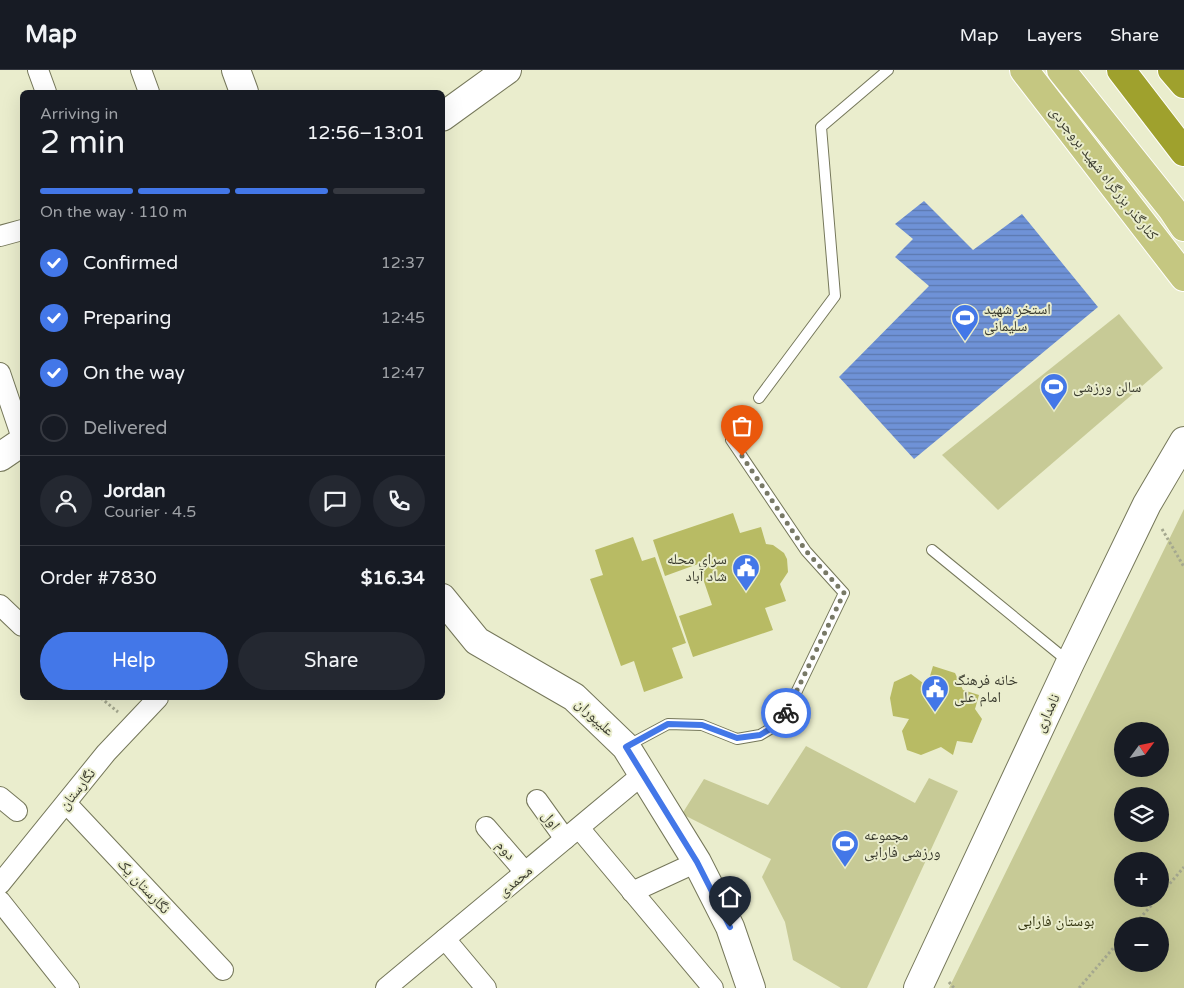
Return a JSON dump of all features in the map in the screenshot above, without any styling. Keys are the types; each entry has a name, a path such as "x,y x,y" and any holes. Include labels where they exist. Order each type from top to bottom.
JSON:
{"highway":[{"path":"1121,70 1184,152"},
{"path":"1172,70 1184,84"}],"main road":[{"name":"کنارگذر بزرگراه شهید بروجردی","path":"1024,70 1184,277"},
{"path":"1061,70 1172,209 1184,227"}],"street":[{"path":"38,70 45,90"},
{"path":"141,70 148,90"},
{"path":"236,70 243,90"},
{"path":"445,115 507,70"},
{"path":"0,236 20,231"},
{"path":"0,373 20,432"},
{"name":"نامداری","path":"918,988 1070,663 1147,504 1184,441"},
{"path":"0,456 20,443"},
{"name":"علیپوران","path":"445,602 477,641 574,697 626,747 697,862 730,927 751,988"},
{"path":"0,605 20,624"},
{"name":"نگارستان","path":"0,884 106,753 156,700"},
{"name":"محمدی","path":"386,988 643,774"},
{"path":"0,797 16,812"},
{"name":"اول","path":"536,800 632,892 713,988"},
{"name":"نگارستان یک","path":"66,802 223,970"},
{"name":"دوم","path":"486,827 526,872"},
{"path":"632,892 697,862"},
{"path":"0,900 69,988"},
{"path":"446,939 486,988"}],"lane":[{"path":"759,398 835,296 821,127 888,70"},
{"path":"626,747 668,724 702,725 737,738 760,735 782,722 844,593 806,551 731,440"},
{"path":"932,550 1070,663"}],"path":[{"path":"1147,504 1184,567"},
{"path":"1169,884 1184,867"},
{"path":"1141,917 1149,907"},
{"path":"1079,988 1114,947"}],"green space":[{"name":"سالن ورزشی","path":"1119,314 1163,368 998,510 942,455"},
{"name":"بوستان فارابی","path":"1184,509 1184,988 949,988"},
{"name":"مجموعه ورزشی فارابی","path":"806,746 915,803 929,778 958,791 867,988 841,988 793,960 785,922 762,877 771,859 682,814 704,779 768,805"}],"water":[{"name":"استخر شهید سلیمانی","path":"924,201 973,250 1022,214 1098,307 914,459 839,377 929,286 895,257 913,239 895,224"}],"building":[{"name":"سرای محله شاد آباد","path":"733,513 740,533 761,527 766,544 773,545 784,553 787,559 788,572 780,584 786,601 765,608 773,630 693,657 679,616 712,605 698,564 665,576 653,540"},
{"path":"633,537 642,561 655,557 686,643 672,648 683,678 644,692 634,661 621,666 590,579 603,575 595,550"},
{"name":"خانه فرهنگ امام علی","path":"933,666 955,673 963,690 979,695 975,709 982,719 972,743 957,741 953,755 941,747 921,755 907,750 902,731 909,719 893,716 890,698 894,682 911,674 927,686"}],"way so far":[{"path":"742,456 806,551 844,593 786,713"}],"place":[{"name":"استخر شهید سلیمانی","path":"965,342"},
{"name":"سالن ورزشی","path":"1054,411"},
{"name":"سرای محله شاد آباد","path":"746,592"},
{"name":"خانه فرهنگ امام علی","path":"935,713"},
{"name":"مجموعه ورزشی فارابی","path":"845,868"}],"route":[{"path":"730,927 697,862 626,747 668,724 702,725 737,738 760,735 782,722 786,713"}]}
